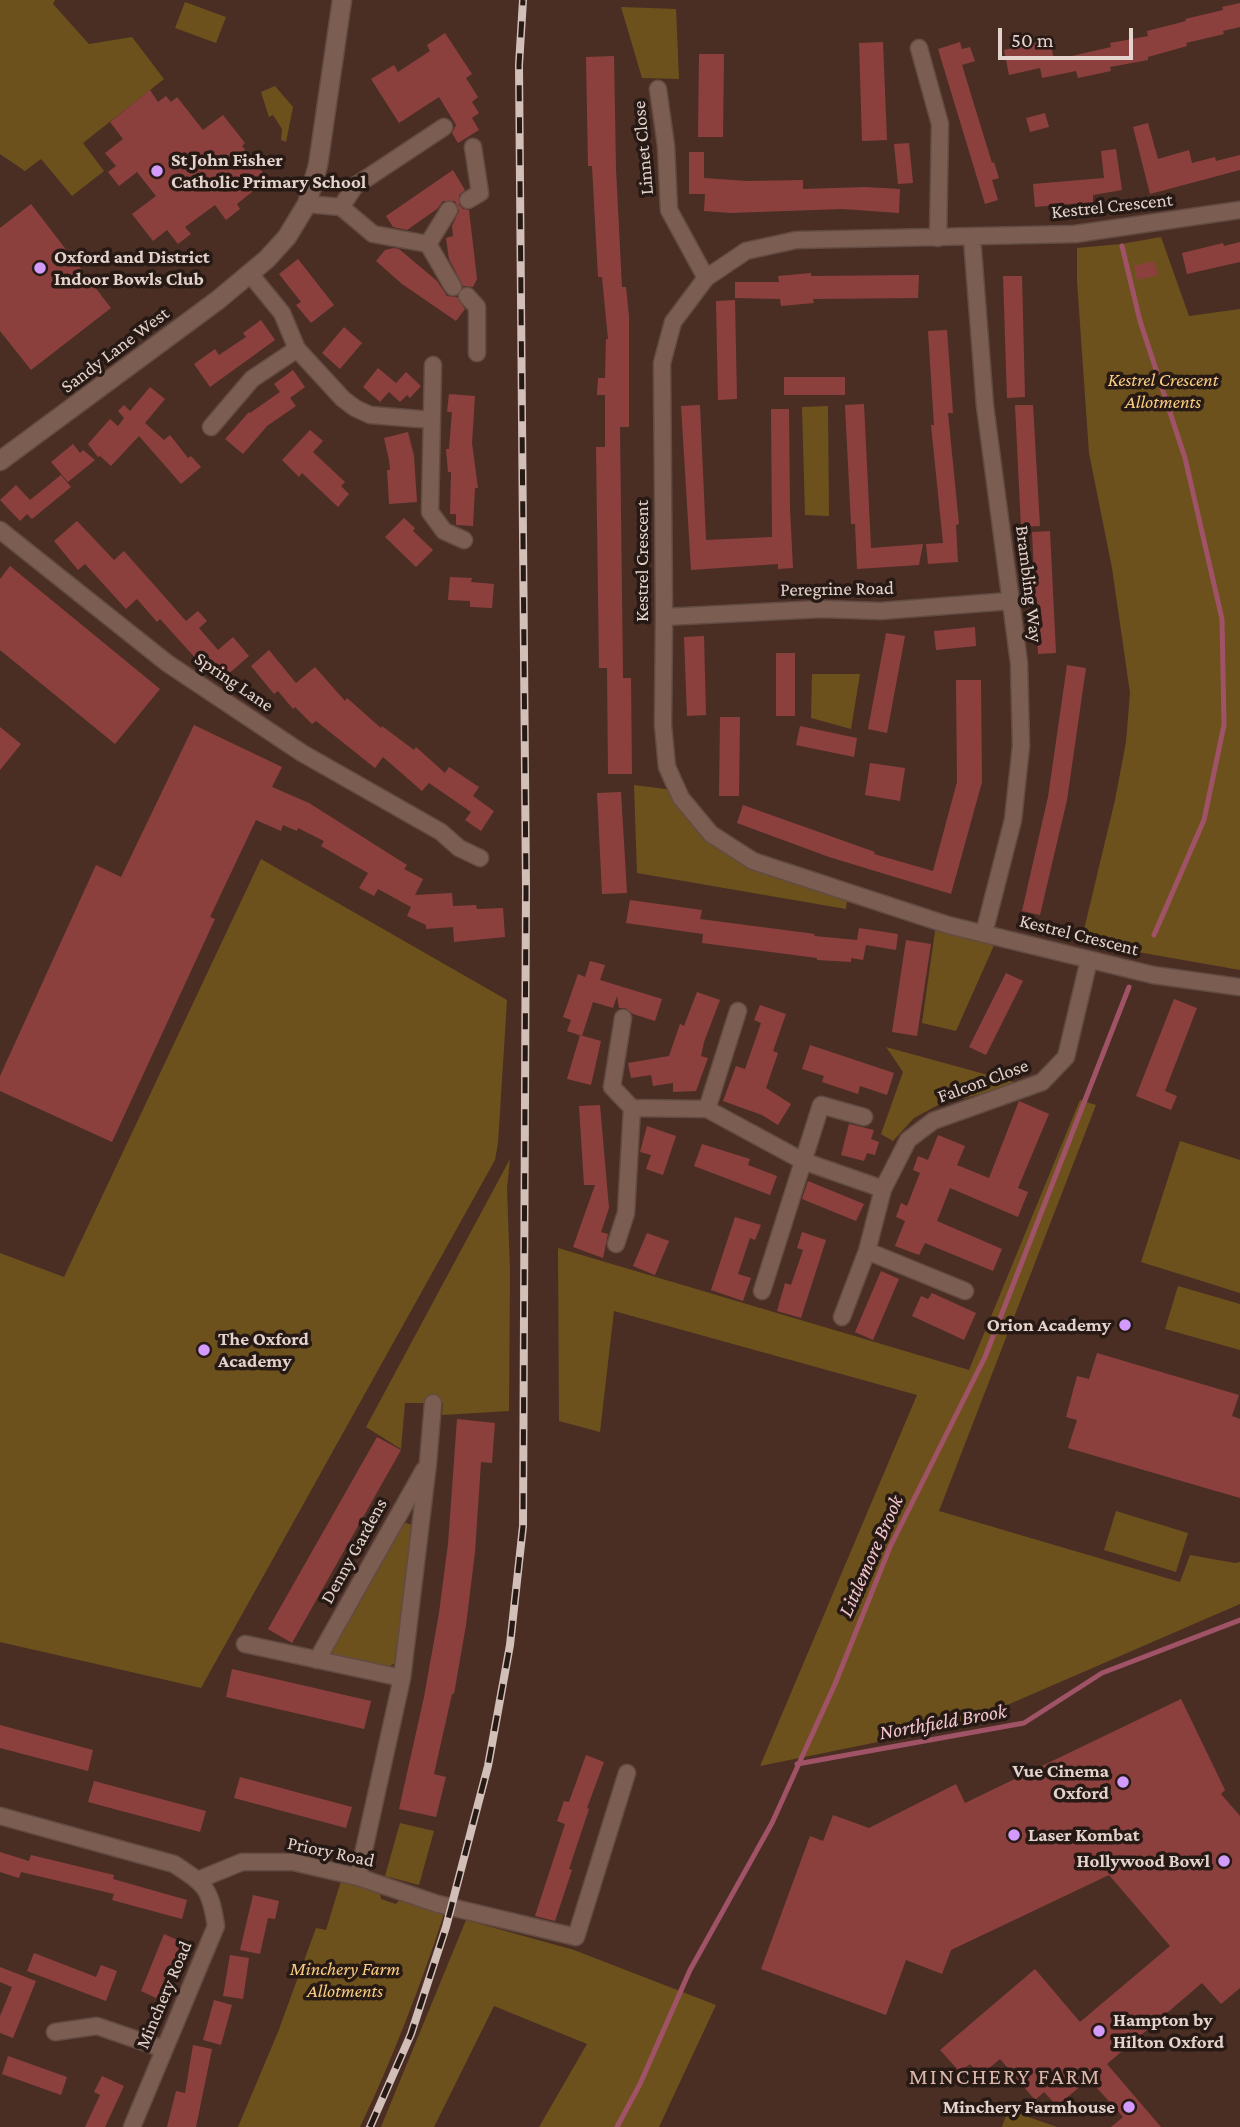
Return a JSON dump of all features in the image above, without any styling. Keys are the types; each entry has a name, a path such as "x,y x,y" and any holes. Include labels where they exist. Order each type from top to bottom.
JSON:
{"street":[{"name":"Sandy Lane West","path":"0,461 250,274 287,237 307,204 318,165 342,0"},
{"path":"919,48 940,124 938,238"},
{"name":"Linnet Close","path":"658,89 666,146 669,210 706,278"},
{"path":"341,206 355,186 444,127"},
{"path":"468,200 480,193 473,147"},
{"path":"307,204 341,206 373,234 428,244 453,286"},
{"path":"428,244 449,210"},
{"name":"Kestrel Crescent","path":"1240,210 1074,234 796,240 746,251 706,278 673,321 662,363 663,725 667,767 681,798 711,835 753,861 948,925 1153,975 1240,987"},
{"name":"Brambling Way","path":"972,237 985,406 1019,663 1021,746 1013,820 984,933"},
{"path":"250,274 282,313 297,349 332,388 355,408 370,415 432,420"},
{"path":"467,296 477,307 477,353"},
{"path":"211,427 252,379 297,349"},
{"path":"433,365 430,512 443,531 464,540"},
{"name":"Spring Lane","path":"0,530 167,663 302,753 440,832 454,854 480,858"},
{"name":"Peregrine Road","path":"664,617 822,610 880,611 1010,601"},
{"name":"Falcon Close","path":"842,1317 867,1251 883,1189 908,1140 933,1121 1042,1082 1066,1057 1089,960"},
{"path":"707,1109 738,1011"},
{"path":"623,1018 611,1087 632,1108 707,1109 803,1161 883,1189"},
{"path":"762,1291 821,1105 864,1116"},
{"path":"616,1244 626,1213 632,1108"},
{"path":"867,1251 965,1291"},
{"name":"Denny Gardens","path":"358,1877 402,1678 433,1403"},
{"name":"Denny Gardens","path":"317,1660 428,1463"},
{"path":"245,1644 402,1678"},
{"name":"Priory Road","path":"198,1880 242,1862 293,1862 358,1877 438,1904 576,1937 627,1773"},
{"path":"0,1816 174,1864 198,1880"},
{"name":"Minchery Road","path":"132,2127 216,1926 211,1896 198,1880"},
{"path":"55,2032 97,2026 164,2049"}],"green space":[{"path":"0,0 55,0 53,4 89,44 132,37 164,79 83,143 104,171 72,196 41,159 25,171 0,154"},
{"path":"185,2 226,17 216,43 175,28"},
{"path":"621,7 676,9 679,79 642,78"},
{"path":"275,86 293,107 286,142 281,140 282,129 273,115 269,117 261,92"},
{"name":"Kestrel Crescent Allotments","path":"1161,237 1189,316 1240,309 1240,970 1081,942 1115,800 1126,742 1130,693 1112,568 1089,453 1077,248"},
{"path":"828,406 829,516 805,515 802,407"},
{"path":"812,674 860,674 851,729 811,718"},
{"path":"634,785 673,790 710,836 848,892 846,909 637,873"},
{"name":"The Oxford Academy","path":"261,859 507,1000 498,1143 495,1160 201,1688 0,1642 0,1253 64,1277"},
{"path":"937,917 999,934 956,1031 922,1023"},
{"path":"886,1047 1021,1084 938,1105 914,1118 893,1141 881,1134 903,1072"},
{"path":"1080,1100 1096,1105 939,1511 1180,1582 1190,1555 1240,1562 1240,1604 961,1725 760,1766 917,1395 614,1311 600,1432 559,1421 558,1248 969,1370"},
{"path":"1180,1141 1240,1160 1240,1293 1141,1262"},
{"path":"510,1159 507,1188 510,1271 509,1411 442,1415 443,1403 405,1403 401,1449 366,1427"},
{"path":"1178,1286 1240,1304 1240,1350 1165,1329"},
{"path":"1116,1511 1188,1533 1176,1572 1104,1550"},
{"path":"400,1524 412,1525 414,1531 395,1663 387,1668 332,1657 330,1654"},
{"path":"400,1823 434,1831 419,1885 385,1876"},
{"name":"Minchery Farm Allotments","path":"341,1881 380,1893 381,1899 396,1904 401,1898 421,1903 444,1914 395,2049 360,2127 238,2127 278,2032 316,1928 326,1930"},
{"path":"466,1920 574,1950 716,2005 659,2127 539,2127 587,2044 494,2006 434,2127 381,2127"},
{"path":"1008,2110 1057,2127 1002,2127"}],"building":[{"path":"1240,3 1240,27 1223,31 1224,34 1186,43 1187,46 1148,57 1148,60 1110,67 1111,71 1078,78 1076,71 1042,78 1040,68 1009,75 1004,50 1050,40 1054,60 1111,47 1110,43 1148,36 1147,31"},
{"path":"445,33 472,74 466,78 478,97 472,102 479,113 472,118 479,130 458,143 452,133 456,125 439,97 399,123 371,79 394,65 398,72 430,51 427,45"},
{"path":"883,42 887,140 862,141 859,43"},
{"path":"960,42 962,49 970,47 975,61 962,65 999,178 992,180 998,200 985,204 938,49"},
{"path":"699,54 724,54 723,137 698,137"},
{"path":"614,56 622,287 626,287 629,316 629,427 620,427 623,678 631,678 632,774 608,774 607,668 599,668 596,447 605,447 605,395 597,395 598,378 605,378 608,339 602,277 598,277 592,166 588,166 586,57"},
{"path":"150,90 158,102 166,96 171,102 177,97 203,130 223,115 245,143 242,146 268,179 237,204 240,209 226,220 215,205 185,227 191,234 178,244 167,230 153,241 132,214 156,196 137,172 119,186 108,172 116,166 105,153 123,139 110,122"},
{"path":"1045,113 1049,127 1030,132 1026,118"},
{"path":"1148,123 1158,159 1189,150 1192,163 1215,157 1216,161 1240,155 1240,170 1150,194 1133,127"},
{"path":"909,143 913,183 898,184 894,144"},
{"path":"1116,149 1122,190 1093,195 1093,202 1035,207 1033,184 1104,178 1101,151"},
{"path":"689,152 704,152 704,178 747,181 803,180 803,189 900,189 899,213 842,209 731,213 704,211 705,194 689,194"},
{"path":"453,170 465,190 459,195 459,205 469,210 477,279 473,287 463,286 449,259 446,238 453,236 452,226 459,211 455,201 443,201 437,209 407,230 393,227 386,216"},
{"name":"Oxford and District Indoor Bowls Club","path":"31,204 111,308 31,370 0,331 0,228"},
{"path":"1240,242 1240,262 1187,274 1182,253 1223,243 1224,246"},
{"path":"399,249 437,281 447,296 457,297 465,309 456,321 402,284 376,261 385,250"},
{"path":"298,259 334,305 311,323 296,305 301,302 279,274"},
{"path":"1154,261 1158,275 1137,280 1134,266"},
{"path":"811,273 811,276 919,275 918,298 813,299 814,303 781,306 780,299 735,298 735,282 779,282 778,276"},
{"path":"1003,276 1022,276 1025,397 1007,398"},
{"path":"735,300 737,399 718,400 716,301"},
{"path":"261,320 275,340 210,387 194,364 215,349 219,355 246,337 243,333"},
{"path":"344,327 362,343 340,369 322,353"},
{"path":"947,330 953,413 948,413 959,524 956,525 958,562 928,564 926,544 943,543 931,425 934,425 928,331"},
{"path":"378,368 396,383 406,372 421,386 410,398 407,395 400,402 389,392 380,402 363,387"},
{"path":"293,370 305,387 290,398 296,406 267,426 243,454 225,439 249,412 280,392 274,384"},
{"path":"784,377 845,377 845,395 784,395"},
{"path":"150,387 165,399 145,423 164,440 170,435 188,458 191,456 201,467 181,484 139,436 111,466 98,457 88,444 110,419 118,426 124,418 118,411 124,405 130,411"},
{"path":"449,394 475,396 472,443 478,488 475,488 473,526 456,525 456,514 450,514 451,472 448,472 446,449 449,449 452,412 447,412"},
{"path":"864,404 871,548 923,544 919,565 857,569 855,524 851,524 845,405"},
{"path":"700,405 706,540 772,537 771,409 789,409 793,568 778,569 778,564 691,570 681,406"},
{"path":"1015,405 1033,405 1040,526 1021,527"},
{"path":"310,430 323,441 313,452 345,482 341,486 349,494 338,507 302,473 299,477 282,460"},
{"path":"408,432 414,456 417,502 389,504 387,470 390,470 384,438"},
{"path":"73,444 80,453 83,450 95,460 68,482 51,462"},
{"path":"61,475 71,487 32,519 27,514 20,521 0,500 16,485 30,500"},
{"path":"404,518 433,550 416,567 385,537"},
{"path":"77,521 114,560 124,551 186,621 198,611 207,621 199,628 218,650 233,637 249,656 218,683 160,619 157,622 137,599 126,609 85,564 78,570 54,541"},
{"path":"1050,531 1056,653 1038,654 1032,532"},
{"path":"10,566 160,689 115,744 0,650 0,579"},
{"path":"450,577 472,578 471,582 494,584 492,608 470,607 470,601 448,600"},
{"path":"975,627 976,646 936,650 934,631"},
{"path":"886,633 905,636 887,733 868,729"},
{"path":"704,636 706,715 687,716 684,637"},
{"path":"269,650 296,683 315,667 345,701 347,698 381,728 382,726 414,750 416,747 445,773 449,767 479,787 473,796 494,811 481,831 465,820 471,812 429,783 422,791 383,757 375,768 316,721 312,724 295,707 293,709 278,691 274,694 251,666"},
{"path":"776,653 795,653 795,716 776,716"},
{"path":"1067,665 1086,668 1067,800 1040,915 1022,911 1048,797"},
{"path":"956,680 981,680 982,782 951,894 829,857 737,823 743,805 875,852 874,854 933,871 957,782"},
{"path":"720,717 740,717 739,796 719,796"},
{"path":"194,725 282,767 272,787 309,803 407,865 404,869 423,879 415,895 452,893 453,906 503,908 505,937 454,942 453,927 426,929 426,925 407,916 411,907 378,889 374,896 359,888 368,873 321,846 324,841 298,828 297,831 283,825 281,831 256,820 210,917 215,919 112,1142 0,1091 0,1076 96,865 121,877"},
{"path":"800,726 857,738 854,757 796,745"},
{"path":"0,727 21,744 0,770"},
{"path":"870,763 905,768 900,801 865,795"},
{"path":"621,792 627,893 602,894 597,793"},
{"path":"630,900 702,910 700,919 815,934 814,936 857,940 859,928 898,934 896,950 866,945 863,960 851,958 851,962 817,960 702,943 703,934 626,923"},
{"path":"906,940 931,944 917,1036 892,1032"},
{"path":"590,961 605,965 600,980 662,999 655,1021 619,1008 617,996 613,1008 593,1002 582,1036 567,1031 571,1020 563,1017 578,974 585,977"},
{"path":"1006,973 1023,981 986,1055 969,1047"},
{"path":"697,992 720,1000 704,1042 701,1056 708,1058 696,1091 673,1092 673,1083 653,1086 651,1075 631,1078 628,1063 669,1056 680,1024 684,1026"},
{"path":"1174,999 1197,1008 1165,1091 1177,1096 1171,1110 1136,1096"},
{"path":"760,1005 786,1014 773,1051 778,1053 766,1088 791,1104 778,1125 762,1115 723,1101 736,1066 745,1069 761,1023 754,1020"},
{"path":"580,1035 601,1041 591,1085 567,1079"},
{"path":"810,1045 894,1073 887,1095 860,1086 858,1094 822,1082 824,1076 802,1069"},
{"path":"1019,1101 1049,1114 1018,1188 1028,1192 1018,1217 950,1188 937,1221 1002,1249 993,1271 925,1243 919,1255 895,1246 905,1221 896,1217 901,1203 907,1206 920,1173 913,1170 918,1156 928,1160 938,1135 965,1146 957,1165 989,1178"},
{"path":"600,1105 609,1208 601,1232 608,1234 603,1258 573,1247 595,1185 584,1185 579,1106"},
{"path":"849,1124 874,1130 871,1139 879,1142 875,1155 867,1153 864,1161 841,1155"},
{"path":"647,1126 676,1136 663,1175 646,1169 651,1155 640,1152"},
{"path":"702,1144 750,1159 748,1165 777,1176 770,1195 694,1166"},
{"path":"808,1181 864,1204 856,1221 802,1199"},
{"path":"735,1217 761,1225 755,1240 750,1238 738,1274 751,1278 743,1301 711,1290"},
{"path":"802,1232 826,1240 801,1318 777,1311 785,1283 791,1285 803,1250 797,1248"},
{"path":"647,1233 669,1241 655,1275 633,1266"},
{"path":"881,1271 899,1279 873,1340 855,1332"},
{"path":"932,1293 976,1313 964,1340 912,1316 921,1296 928,1299"},
{"path":"1097,1353 1239,1395 1232,1416 1240,1419 1240,1498 1068,1448 1077,1420 1066,1417 1077,1376 1089,1379"},
{"path":"457,1419 495,1423 492,1463 481,1462 475,1552 466,1625 454,1694 434,1774 446,1777 436,1817 399,1809 439,1613 448,1544"},
{"path":"377,1437 401,1450 292,1643 268,1629"},
{"path":"232,1669 371,1701 364,1729 226,1697"},
{"path":"1181,1699 1225,1790 1221,1794 1240,1816 1240,1988 1221,2004 1202,1983 1107,2064 1161,2127 1111,2127 1123,2117 1089,2079 1057,2106 1044,2092 1035,2100 1000,2059 980,2076 970,2064 960,2072 940,2050 1035,1969 1080,2022 1170,1946 1109,1875 951,1950 942,1974 906,1960 886,2015 761,1969 810,1836 823,1841 833,1815 869,1828 956,1784 965,1803"},
{"path":"0,1725 93,1750 88,1771 0,1748"},
{"path":"586,1755 604,1762 587,1808 589,1809 569,1869 572,1870 555,1921 535,1916 565,1824 557,1821 564,1801 569,1802"},
{"path":"240,1777 352,1807 346,1828 234,1798"},
{"path":"94,1781 206,1811 200,1832 88,1802"},
{"path":"0,1852 29,1861 31,1855 114,1875 113,1879 187,1900 182,1919 112,1900 114,1894 21,1872 19,1878 0,1872"},
{"path":"253,1895 279,1901 275,1919 268,1918 260,1954 240,1950"},
{"path":"164,1934 182,1942 158,1999 141,1991"},
{"path":"34,1953 96,1977 101,1965 117,1971 106,2001 27,1971"},
{"path":"230,1955 249,1958 243,1999 223,1996"},
{"path":"0,1967 36,1981 13,2038 0,2033 0,2016 12,1987 0,1982"},
{"path":"214,2000 232,2005 221,2045 203,2040"},
{"path":"193,2045 212,2049 196,2127 167,2127 176,2091 185,2093"},
{"path":"8,2056 67,2077 61,2095 2,2074"},
{"path":"102,2076 124,2086 105,2127 85,2127 100,2095 94,2092"}],"waterway":[{"name":"Littlemore Brook","path":"1122,246 1140,321 1185,458 1222,619 1224,725 1204,820 1154,935"},
{"name":"Littlemore Brook","path":"617,2127 640,2084 690,1970 772,1823 835,1684 890,1547 985,1357 1129,987"},
{"name":"Northfield Brook","path":"797,1764 1024,1723 1102,1673 1240,1620"}],"railway":[{"path":"370,2127 411,2034 446,1927 488,1766 510,1645 523,1526 526,889 519,65 523,0"}],"place":[{"name":"St John Fisher Catholic Primary School","path":"157,171"},
{"name":"Oxford and District Indoor Bowls Club","path":"40,268"},
{"name":"Orion Academy","path":"1125,1325"},
{"name":"The Oxford Academy","path":"204,1350"},
{"name":"Vue Cinema Oxford","path":"1123,1782"},
{"name":"Laser Kombat","path":"1014,1835"},
{"name":"Hollywood Bowl","path":"1224,1861"},
{"name":"Hampton by Hilton Oxford","path":"1099,2031"},
{"name":"Minchery Farmhouse","path":"1129,2107"}],"district":[{"name":"MINCHERY FARM","path":"1005,2077"}]}
